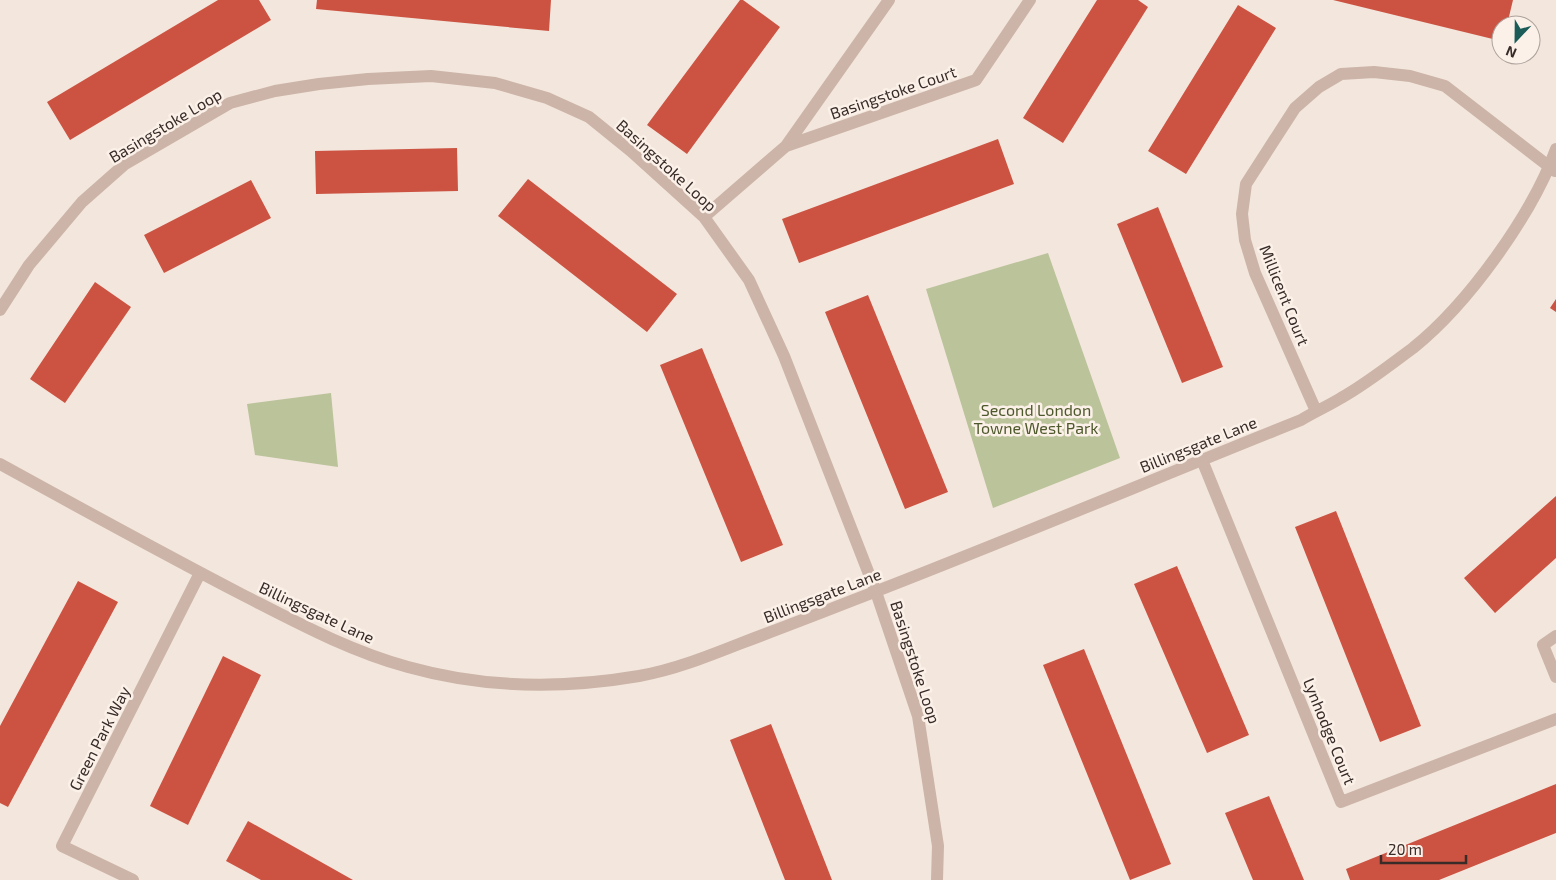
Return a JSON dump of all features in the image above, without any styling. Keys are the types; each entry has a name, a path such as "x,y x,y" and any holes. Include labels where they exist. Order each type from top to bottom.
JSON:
{"street":[{"name":"Basingstoke Court","path":"704,217 786,146 889,0"},
{"name":"Basingstoke Court","path":"786,146 976,80 1030,0"},
{"name":"Millicent Court","path":"1316,411 1255,273 1245,240 1242,214 1246,184 1295,108 1319,87 1341,74 1374,72 1410,76 1445,86 1553,169"},
{"name":"Basingstoke Loop","path":"0,310 29,265 82,202 125,164 230,103 275,91 319,84 431,76 495,83 547,98 589,118 631,151 704,217 749,280 780,348 876,592 922,733 938,846 937,880"},
{"name":"Billingsgate Lane","path":"0,464 200,573 311,630 357,651 410,668 459,678 521,684 598,682 642,675 691,663 876,592 1301,420 1341,398 1414,346 1447,315 1512,233 1553,169 1556,149"},
{"name":"Lynhodge Court","path":"1202,460 1341,802 1556,718"},
{"name":"Green Park Way","path":"133,880 62,846 200,573"},
{"path":"1556,636 1543,645 1556,677"}],"green space":[{"name":"Second London Towne West Park","path":"1048,253 1120,458 993,508 926,289"},
{"path":"331,393 338,467 255,455 247,404"}],"building":[{"path":"218,0 259,0 271,20 70,140 47,102"},
{"path":"317,0 551,0 549,31 316,9"},
{"path":"740,0 743,0 780,27 687,154 647,125"},
{"path":"1097,0 1138,0 1148,7 1063,143 1023,118"},
{"path":"1333,0 1513,0 1509,15 1491,15 1491,39"},
{"path":"1238,5 1276,28 1186,174 1148,151"},
{"path":"998,139 1014,184 799,263 782,219"},
{"path":"457,148 458,191 316,194 315,151"},
{"path":"528,179 677,294 647,332 498,216"},
{"path":"251,180 271,218 164,273 144,235"},
{"path":"1158,207 1223,367 1182,383 1117,224"},
{"path":"95,282 131,307 65,403 30,379"},
{"path":"868,295 948,492 905,509 825,312"},
{"path":"1556,299 1556,312 1550,308"},
{"path":"702,348 783,545 741,562 660,365"},
{"path":"1556,496 1556,558 1495,613 1464,578"},
{"path":"1336,511 1421,726 1380,742 1295,527"},
{"path":"1177,566 1249,735 1207,753 1134,584"},
{"path":"78,581 118,602 8,807 0,803 0,726"},
{"path":"1084,649 1171,864 1130,880 1043,665"},
{"path":"223,656 261,675 188,825 150,806"},
{"path":"771,724 832,880 785,880 730,740"},
{"path":"1556,784 1556,833 1439,880 1350,880 1346,869"},
{"path":"1269,796 1304,880 1253,880 1225,813"},
{"path":"248,821 353,880 261,880 226,861"}]}
